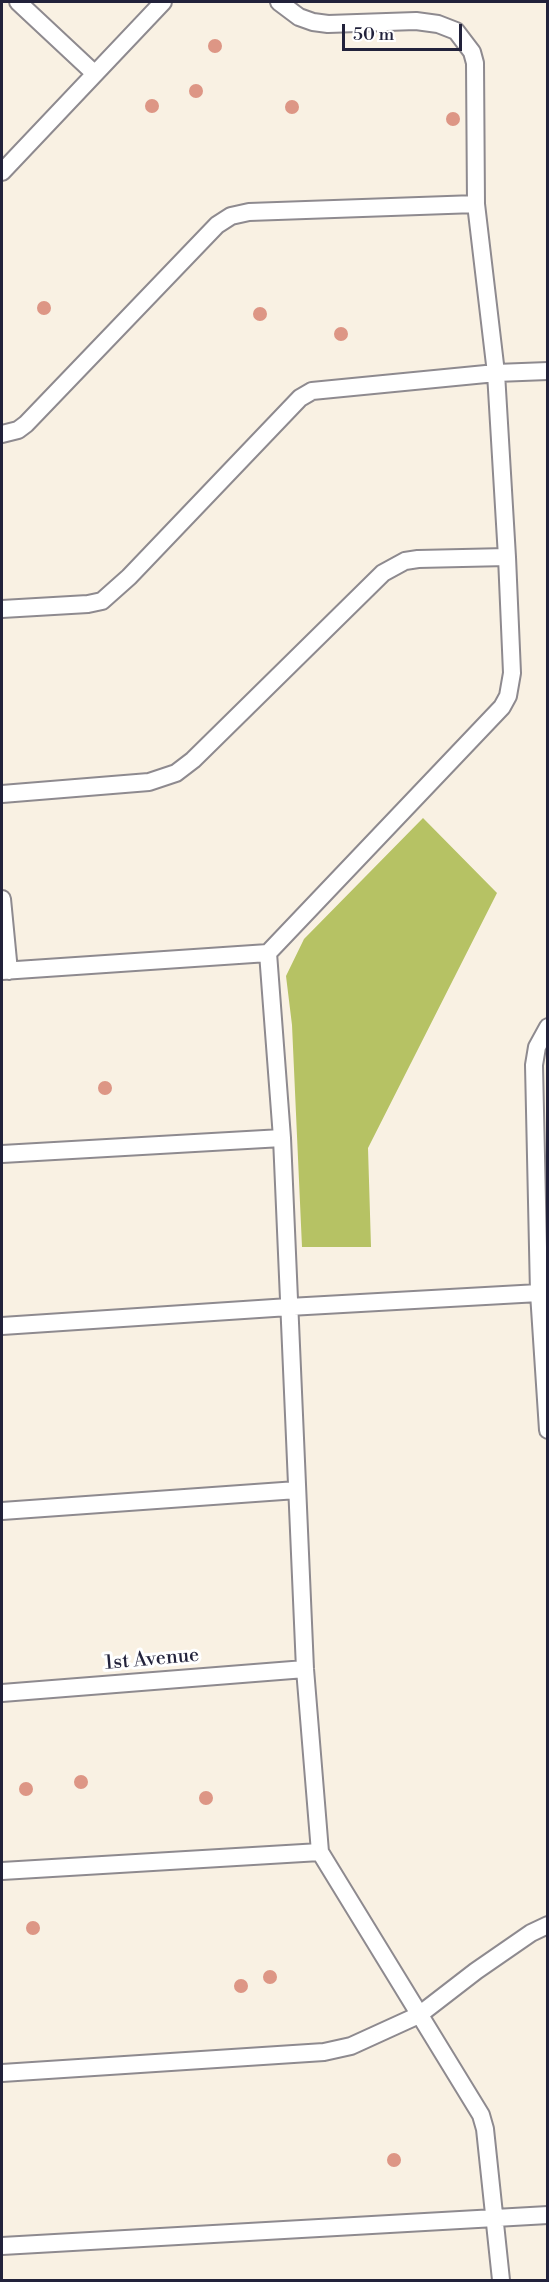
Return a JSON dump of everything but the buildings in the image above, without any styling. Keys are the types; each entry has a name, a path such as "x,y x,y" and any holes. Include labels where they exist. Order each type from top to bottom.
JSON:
{"street":[{"path":"18,2 94,72"},
{"path":"2,172 94,72 163,2"},
{"path":"2,898 5,971 268,953 502,707 508,696 512,673 507,557 495,373 476,204 475,63 472,52 456,31 438,24 416,21 328,24 313,22 299,17 279,2"},
{"path":"2,434 18,430 26,424 217,225 231,216 249,212 476,204"},
{"path":"2,609 88,604 102,601 129,577 300,398 312,391 323,388 495,373 548,371"},
{"path":"2,794 149,782 176,773 193,760 389,570 405,561 418,559 507,557"},
{"path":"268,953 282,1138 305,1669 320,1852 481,2115 485,2129 501,2280"},
{"path":"548,1027 537,1047 534,1065 539,1293 548,1430"},
{"path":"2,1154 282,1138"},
{"path":"2,1326 539,1293"},
{"path":"2,1511 297,1490"},
{"name":"1st Avenue","path":"2,1693 305,1669"},
{"path":"2,1871 320,1852"},
{"path":"2,2073 324,2052 351,2046 419,2015 476,1971 531,1933 548,1925"},
{"path":"2,2246 548,2215"}],"green space":[{"path":"423,818 497,893 368,1148 371,1247 302,1247 292,1025 286,976 304,939"}]}
